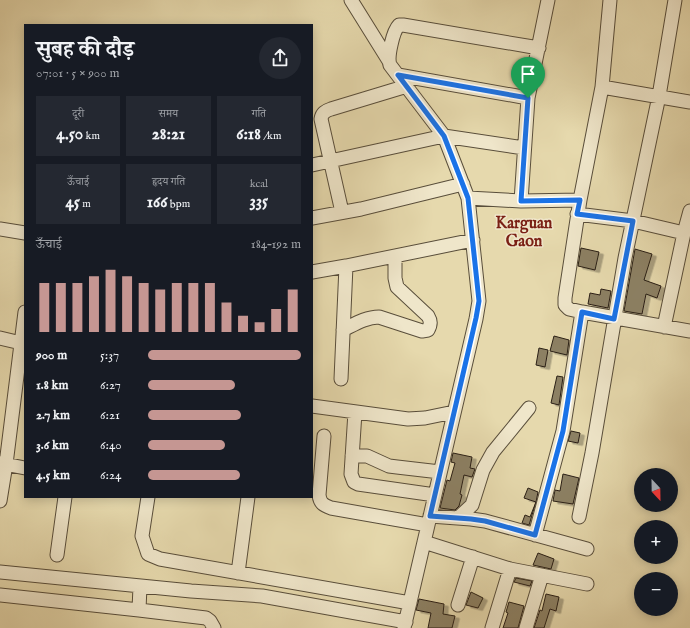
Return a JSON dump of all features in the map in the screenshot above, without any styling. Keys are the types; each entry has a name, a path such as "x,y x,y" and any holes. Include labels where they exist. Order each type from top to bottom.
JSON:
{"street":[{"path":"0,572 262,596 405,625 479,301 468,198 444,136 398,75 351,0"},
{"path":"521,201 528,98 539,48 547,0"},
{"path":"579,517 592,453 614,319 659,96 674,0"},
{"path":"607,1 602,87 577,214 565,305 569,309 614,319 690,331"},
{"path":"389,61 395,31 399,25 539,48"},
{"path":"398,75 528,98"},
{"path":"342,212 321,114 326,110 407,86"},
{"path":"602,87 690,102"},
{"path":"313,165 444,136 524,148"},
{"path":"313,218 361,209 463,184"},
{"path":"468,198 521,201 580,200"},
{"path":"664,327 690,211"},
{"path":"577,214 633,221 684,233"},
{"path":"0,229 24,233"},
{"path":"313,272 473,240"},
{"path":"343,330 365,319 379,317 422,331 428,330 430,320 428,316 397,287 395,278 395,256"},
{"path":"341,379 346,266"},
{"path":"535,535 563,431 582,312"},
{"path":"0,501 3,463 24,320"},
{"path":"0,338 21,343"},
{"path":"313,406 408,419 425,418 454,412"},
{"path":"458,518 472,505 483,470 493,452 529,408"},
{"path":"355,412 351,474 354,482 358,484 435,495"},
{"path":"324,436 318,495 320,502 324,506 429,520 458,518 485,521 587,549"},
{"path":"352,456 367,456 389,466 440,472"},
{"path":"3,463 24,468"},
{"path":"57,555 65,498"},
{"path":"148,498 142,536 148,554 160,559 410,603"},
{"path":"238,573 248,498"},
{"path":"424,542 510,569 587,584"},
{"path":"458,605 473,557"},
{"path":"492,628 510,569"},
{"path":"526,628 542,575"},
{"path":"139,610 140,586"},
{"path":"0,595 206,618 210,621 214,628"}],"building":[{"path":"581,248 599,252 595,270 578,266"},
{"path":"635,249 652,254 644,280 661,286 657,298 646,294 642,314 624,311"},
{"path":"601,289 611,291 608,308 588,304 590,293 600,295"},
{"path":"554,336 569,340 567,355 550,351"},
{"path":"539,348 548,350 545,367 536,365"},
{"path":"557,376 563,377 559,405 551,403"},
{"path":"571,431 580,433 578,443 568,441"},
{"path":"453,453 472,457 470,468 475,469 472,477 464,475 460,494 462,495 459,506 455,510 440,508 447,480 450,481 455,463 451,462"},
{"path":"563,474 579,478 573,504 553,501 555,490 560,491"},
{"path":"528,488 538,492 536,502 524,498"},
{"path":"536,502 529,525 522,523 525,515 530,517"},
{"path":"538,553 554,559 551,569 533,565"},
{"path":"516,578 532,581 530,586 514,582"},
{"path":"471,592 483,598 478,608 466,605"},
{"path":"546,594 559,597 556,611 550,609 544,628 534,628 540,610 542,611"},
{"path":"419,599 444,604 443,614 455,616 452,628 428,628 431,613 416,610"},
{"path":"509,602 524,606 518,628 503,628 508,613 506,612"}],"district":[{"name":"Karguan Gaon","path":"524,231"}],"route":[{"path":"398,75 528,98 521,201 580,200 577,214 633,221 614,319 582,312 563,431 535,535 485,521 430,516 479,301 468,198 444,136 398,75"}]}
